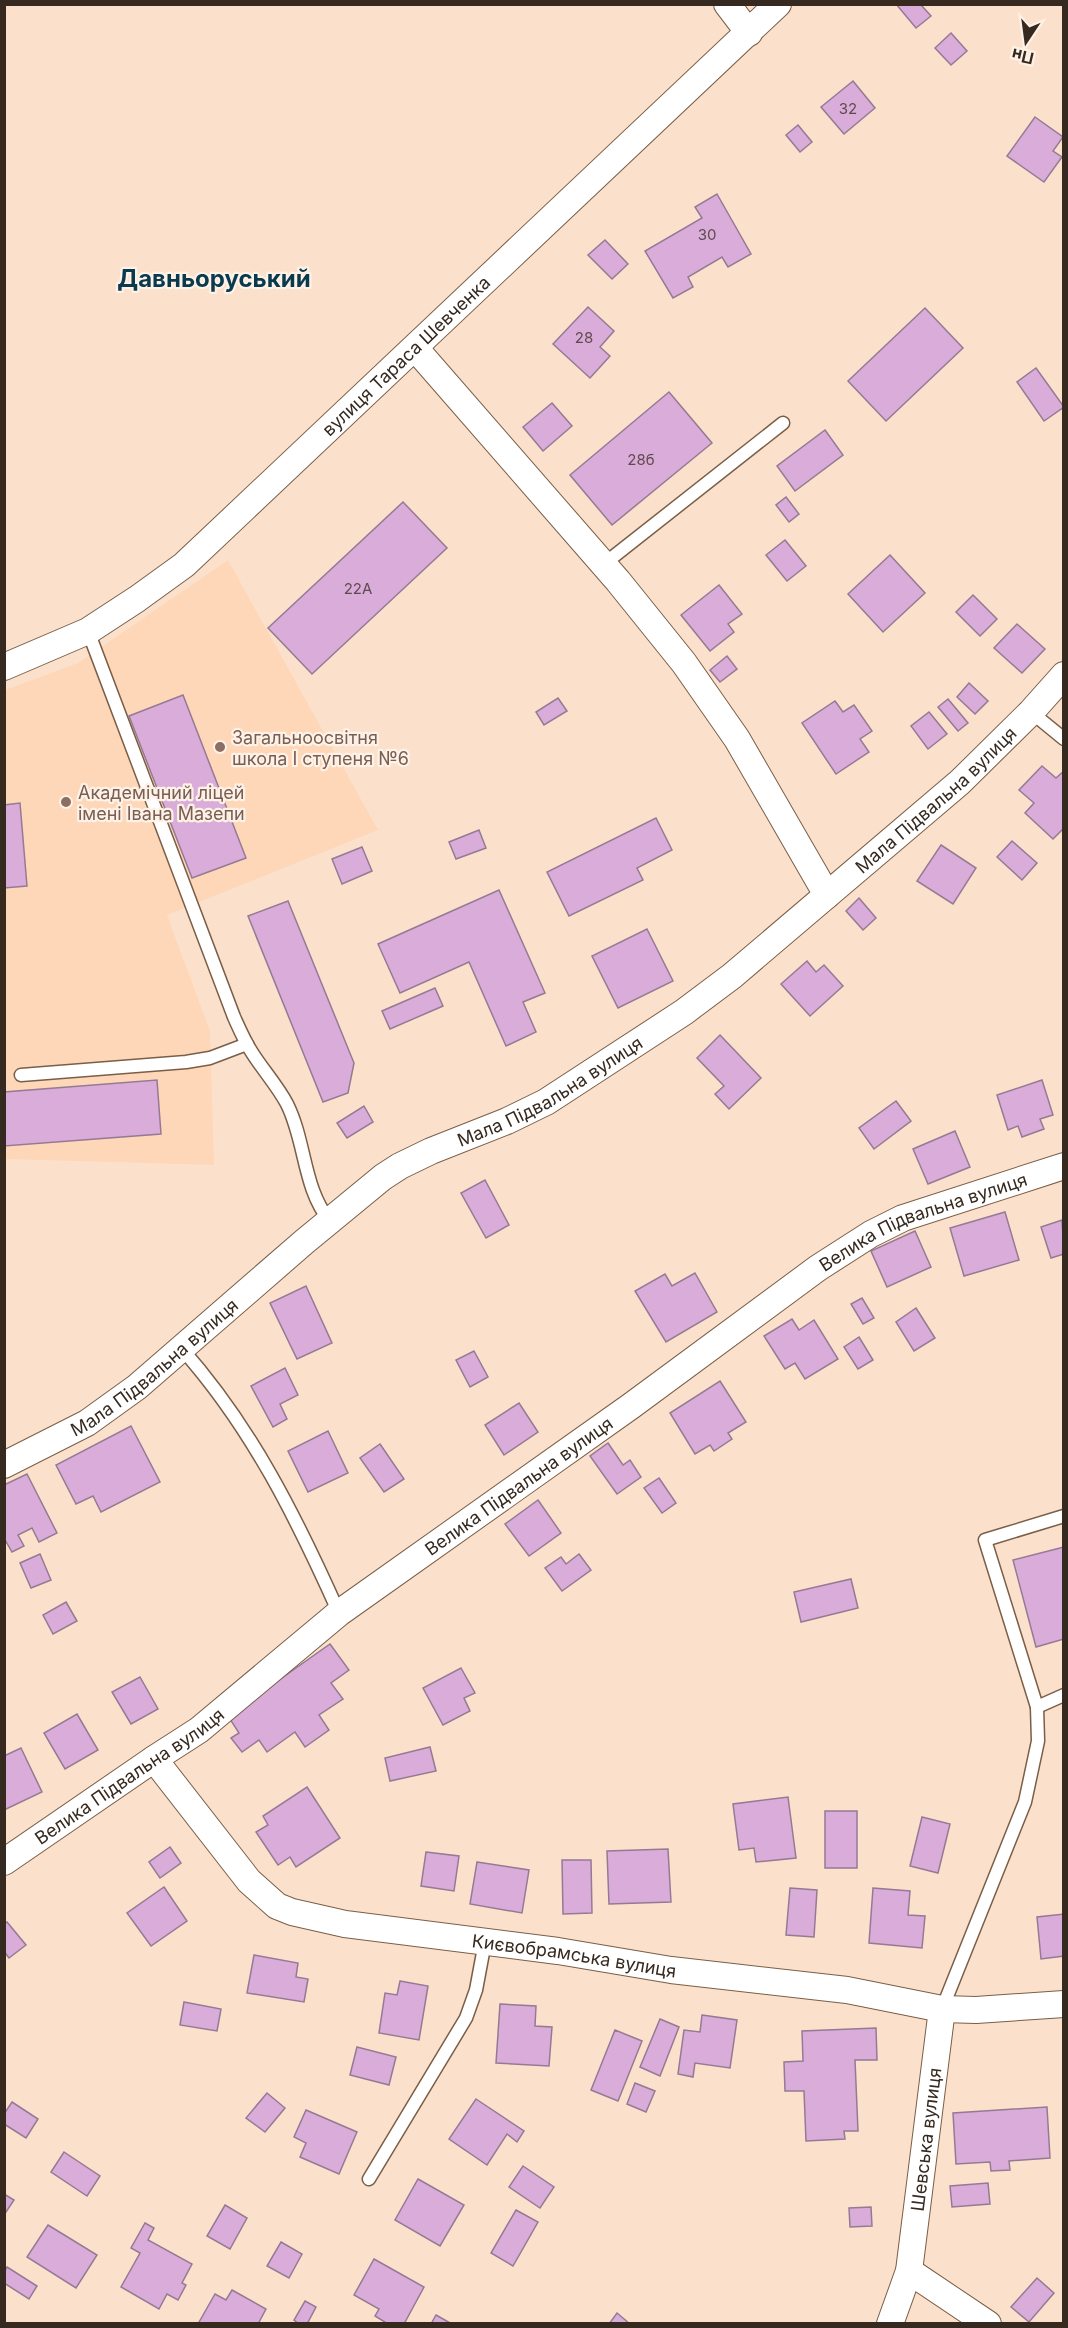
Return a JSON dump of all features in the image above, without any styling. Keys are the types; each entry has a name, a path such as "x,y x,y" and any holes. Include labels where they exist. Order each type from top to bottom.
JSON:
{"street":[{"path":"727,4 748,33"},
{"name":"вулиця Тараса Шевченка","path":"4,667 88,631 184,565 778,4"},
{"path":"415,348 604,564 716,706 770,793 828,895"},
{"name":"Мала Підвальна вулиця","path":"4,1466 87,1423 137,1387 357,1197 400,1166 546,1102 642,1041 732,976 960,782 1031,712 1064,675"},
{"name":"Велика Підвальна вулиця","path":"4,1862 199,1730 339,1613 632,1406 818,1268 871,1234 925,1210 1064,1166"},
{"name":"Києвобрамська вулиця","path":"154,1759 249,1881 277,1906 309,1917 681,1971 847,1990 942,2009 976,2010 1064,2004"},
{"name":"Шевська вулиця","path":"890,2324 909,2271 942,2009"},
{"path":"909,2271 988,2324"}],"lane":[{"path":"604,564 783,423"},
{"path":"88,631 234,1017 247,1044 288,1105 298,1131 313,1192 319,1208 330,1221"},
{"path":"1031,712 1064,739"},
{"path":"21,1075 186,1062 210,1058 247,1044"},
{"path":"182,1349 211,1382 246,1432 288,1505 339,1613"},
{"path":"942,2009 1025,1802 1038,1741 1037,1707 985,1540 1064,1516"},
{"path":"1037,1707 1064,1695"},
{"path":"369,2179 466,2018 476,1990 485,1942"}],"shaded area":[{"path":"228,560 378,830 167,915 210,1031 214,1165 5,1159 5,690 78,663"}],"building":[{"path":"896,4 924,4 922,6 931,16 916,28"},
{"path":"951,33 967,51 951,65 935,48"},
{"path":"853,81 875,108 844,134 821,107"},
{"path":"1035,117 1063,137 1053,151 1062,157 1044,182 1007,156"},
{"path":"798,125 812,142 800,152 786,135"},
{"path":"717,194 751,254 728,267 722,257 688,277 693,287 673,298 645,251 702,218 695,207"},
{"path":"605,240 628,264 612,279 588,255"},
{"path":"588,307 614,331 600,347 610,356 590,378 553,344"},
{"path":"925,308 963,348 886,421 848,381"},
{"path":"1036,368 1064,407 1044,421 1017,382"},
{"path":"669,392 712,443 612,525 570,475"},
{"path":"552,403 572,426 543,451 523,427"},
{"path":"825,430 843,455 795,491 777,466"},
{"path":"786,497 799,514 789,522 776,505"},
{"path":"403,502 447,548 312,674 268,628"},
{"path":"785,540 806,566 787,581 766,555"},
{"path":"890,555 925,593 883,632 848,594"},
{"path":"719,585 742,614 728,624 734,632 710,651 681,615"},
{"path":"973,595 997,619 980,636 956,612"},
{"path":"1017,624 1045,649 1022,673 994,648"},
{"path":"727,656 737,669 720,682 710,670"},
{"path":"969,683 988,701 975,714 957,697"},
{"path":"183,695 246,858 192,878 129,716"},
{"path":"558,698 567,711 544,725 536,712"},
{"path":"948,699 968,723 958,731 938,707"},
{"path":"835,701 843,712 854,705 872,731 860,739 869,752 836,774 802,723"},
{"path":"929,712 947,734 928,749 911,726"},
{"path":"1042,766 1056,778 1064,771 1064,828 1053,839 1025,813 1034,803 1019,790"},
{"path":"20,803 27,886 4,888 4,805"},
{"path":"656,818 672,850 637,868 643,880 569,916 547,872"},
{"path":"479,830 486,848 456,859 449,842"},
{"path":"1012,841 1037,863 1022,880 997,857"},
{"path":"941,845 976,868 953,904 917,881"},
{"path":"362,847 372,871 342,884 332,859"},
{"path":"499,890 545,993 523,1002 536,1032 506,1046 469,962 400,993 378,944"},
{"path":"859,898 876,918 863,930 846,911"},
{"path":"288,901 354,1063 348,1093 323,1102 248,916"},
{"path":"647,929 673,981 618,1008 592,956"},
{"path":"807,961 816,972 824,965 843,986 810,1016 781,984"},
{"path":"435,988 443,1006 390,1029 382,1011"},
{"path":"720,1035 761,1078 729,1109 715,1094 724,1086 697,1058"},
{"path":"157,1080 161,1134 4,1146 4,1092"},
{"path":"1042,1080 1053,1115 1040,1119 1044,1129 1022,1137 1018,1126 1008,1130 997,1095"},
{"path":"896,1101 911,1121 874,1149 859,1128"},
{"path":"364,1106 373,1122 347,1138 337,1123"},
{"path":"955,1131 970,1167 928,1184 913,1149"},
{"path":"485,1180 509,1225 486,1238 461,1193"},
{"path":"1005,1212 1019,1260 964,1276 950,1228"},
{"path":"1062,1220 1064,1254 1051,1258 1041,1227"},
{"path":"915,1231 931,1267 887,1287 871,1251"},
{"path":"695,1273 717,1312 666,1342 635,1291 665,1274 672,1286"},
{"path":"306,1286 332,1343 297,1359 270,1303"},
{"path":"862,1298 874,1318 863,1324 851,1304"},
{"path":"916,1308 935,1338 914,1351 896,1322"},
{"path":"792,1319 799,1330 814,1320 838,1359 805,1379 795,1363 785,1369 764,1336"},
{"path":"859,1337 873,1360 858,1369 844,1347"},
{"path":"474,1351 488,1377 470,1387 456,1360"},
{"path":"285,1368 298,1395 280,1404 287,1419 273,1427 251,1386"},
{"path":"720,1381 746,1422 728,1433 732,1439 714,1451 710,1445 695,1454 670,1413"},
{"path":"519,1403 538,1432 504,1455 485,1425"},
{"path":"131,1426 160,1482 101,1512 93,1496 76,1504 56,1465"},
{"path":"328,1431 348,1473 308,1492 288,1451"},
{"path":"608,1443 623,1465 630,1460 641,1477 617,1494 590,1456"},
{"path":"380,1444 404,1479 384,1492 360,1458"},
{"path":"27,1474 57,1533 39,1542 32,1528 18,1535 24,1546 12,1552 4,1538 4,1485"},
{"path":"659,1478 676,1503 662,1513 644,1488"},
{"path":"538,1500 561,1533 529,1556 505,1524"},
{"path":"1064,1547 1064,1639 1036,1647 1013,1560"},
{"path":"40,1554 51,1580 31,1588 20,1563"},
{"path":"579,1554 591,1570 562,1591 545,1568 561,1557 566,1564"},
{"path":"851,1579 858,1608 801,1622 794,1592"},
{"path":"66,1602 77,1621 53,1634 43,1615"},
{"path":"330,1644 349,1670 331,1683 343,1699 319,1715 329,1730 305,1747 295,1732 267,1752 259,1740 242,1752 231,1738 239,1733 228,1716"},
{"path":"461,1668 475,1693 464,1698 470,1711 443,1725 423,1688"},
{"path":"140,1677 158,1709 131,1724 112,1692"},
{"path":"77,1714 98,1750 65,1769 44,1733"},
{"path":"430,1747 436,1771 390,1781 385,1758"},
{"path":"21,1748 42,1792 4,1810 4,1756"},
{"path":"307,1787 340,1838 296,1867 290,1857 278,1865 256,1832 268,1825 263,1816"},
{"path":"788,1797 796,1858 756,1862 754,1848 739,1850 733,1804"},
{"path":"825,1811 857,1811 857,1868 825,1868"},
{"path":"922,1817 950,1824 938,1873 910,1866"},
{"path":"170,1847 181,1863 160,1878 149,1862"},
{"path":"668,1849 671,1902 609,1904 607,1851"},
{"path":"426,1852 459,1856 454,1891 421,1886"},
{"path":"562,1860 591,1860 592,1913 563,1914"},
{"path":"477,1862 529,1870 522,1913 470,1904"},
{"path":"164,1887 187,1921 151,1946 127,1913"},
{"path":"790,1888 817,1890 814,1937 786,1935"},
{"path":"873,1888 910,1891 908,1915 925,1916 922,1948 869,1943"},
{"path":"1064,1914 1064,1956 1041,1959 1037,1917"},
{"path":"7,1922 26,1945 9,1958 6,1954 4,1956 4,1924"},
{"path":"254,1955 298,1963 296,1977 308,1979 304,2002 247,1993"},
{"path":"400,1981 428,1986 419,2040 379,2033 385,1993 397,1995"},
{"path":"184,2002 221,2009 217,2031 180,2025"},
{"path":"500,2004 536,2006 535,2026 552,2027 549,2066 496,2063"},
{"path":"702,2015 737,2020 730,2068 695,2063 693,2077 678,2074 684,2030 700,2032"},
{"path":"660,2019 679,2027 660,2076 640,2067"},
{"path":"876,2028 877,2060 855,2060 858,2131 844,2131 845,2139 806,2141 804,2091 785,2091 784,2062 803,2061 802,2031"},
{"path":"615,2030 642,2041 618,2101 591,2090"},
{"path":"357,2047 396,2057 389,2085 350,2075"},
{"path":"635,2083 655,2091 646,2112 627,2104"},
{"path":"267,2093 285,2108 265,2132 246,2118"},
{"path":"476,2099 524,2131 517,2142 507,2134 487,2165 449,2139"},
{"path":"12,2102 38,2119 26,2138 4,2124 4,2114"},
{"path":"1047,2107 1050,2158 1009,2161 1010,2170 991,2171 990,2162 956,2164 953,2113"},
{"path":"306,2110 357,2132 339,2174 300,2157 306,2143 294,2137"},
{"path":"64,2152 100,2176 87,2196 51,2172"},
{"path":"523,2166 554,2187 540,2208 509,2187"},
{"path":"418,2179 464,2205 440,2246 395,2220"},
{"path":"988,2183 990,2204 952,2207 950,2186"},
{"path":"4,2194 14,2200 4,2215"},
{"path":"225,2205 247,2218 230,2249 207,2236"},
{"path":"871,2207 872,2226 850,2227 849,2208"},
{"path":"516,2210 538,2222 513,2266 491,2253"},
{"path":"145,2223 154,2228 148,2240 192,2264 182,2283 186,2285 178,2300 167,2294 159,2309 121,2287 140,2253 131,2248"},
{"path":"48,2225 97,2255 76,2288 27,2257"},
{"path":"281,2242 302,2254 289,2278 267,2266"},
{"path":"374,2259 424,2287 404,2324 388,2324 375,2316 379,2309 354,2295"},
{"path":"7,2267 37,2286 29,2299 4,2283 4,2272"},
{"path":"1037,2278 1054,2293 1029,2322 1011,2307"},
{"path":"232,2290 266,2309 258,2324 198,2324 215,2294 226,2300"},
{"path":"305,2301 316,2307 307,2324 299,2324 294,2320"},
{"path":"617,2313 630,2324 609,2324"},
{"path":"436,2315 452,2324 431,2324"}],"place":[{"name":"Загальноосвітня школа І ступеня №6","path":"220,747"},
{"name":"Академічний ліцей імені Івана Мазепи","path":"66,802"}],"district":[{"name":"Давньоруський","path":"214,278"}]}
